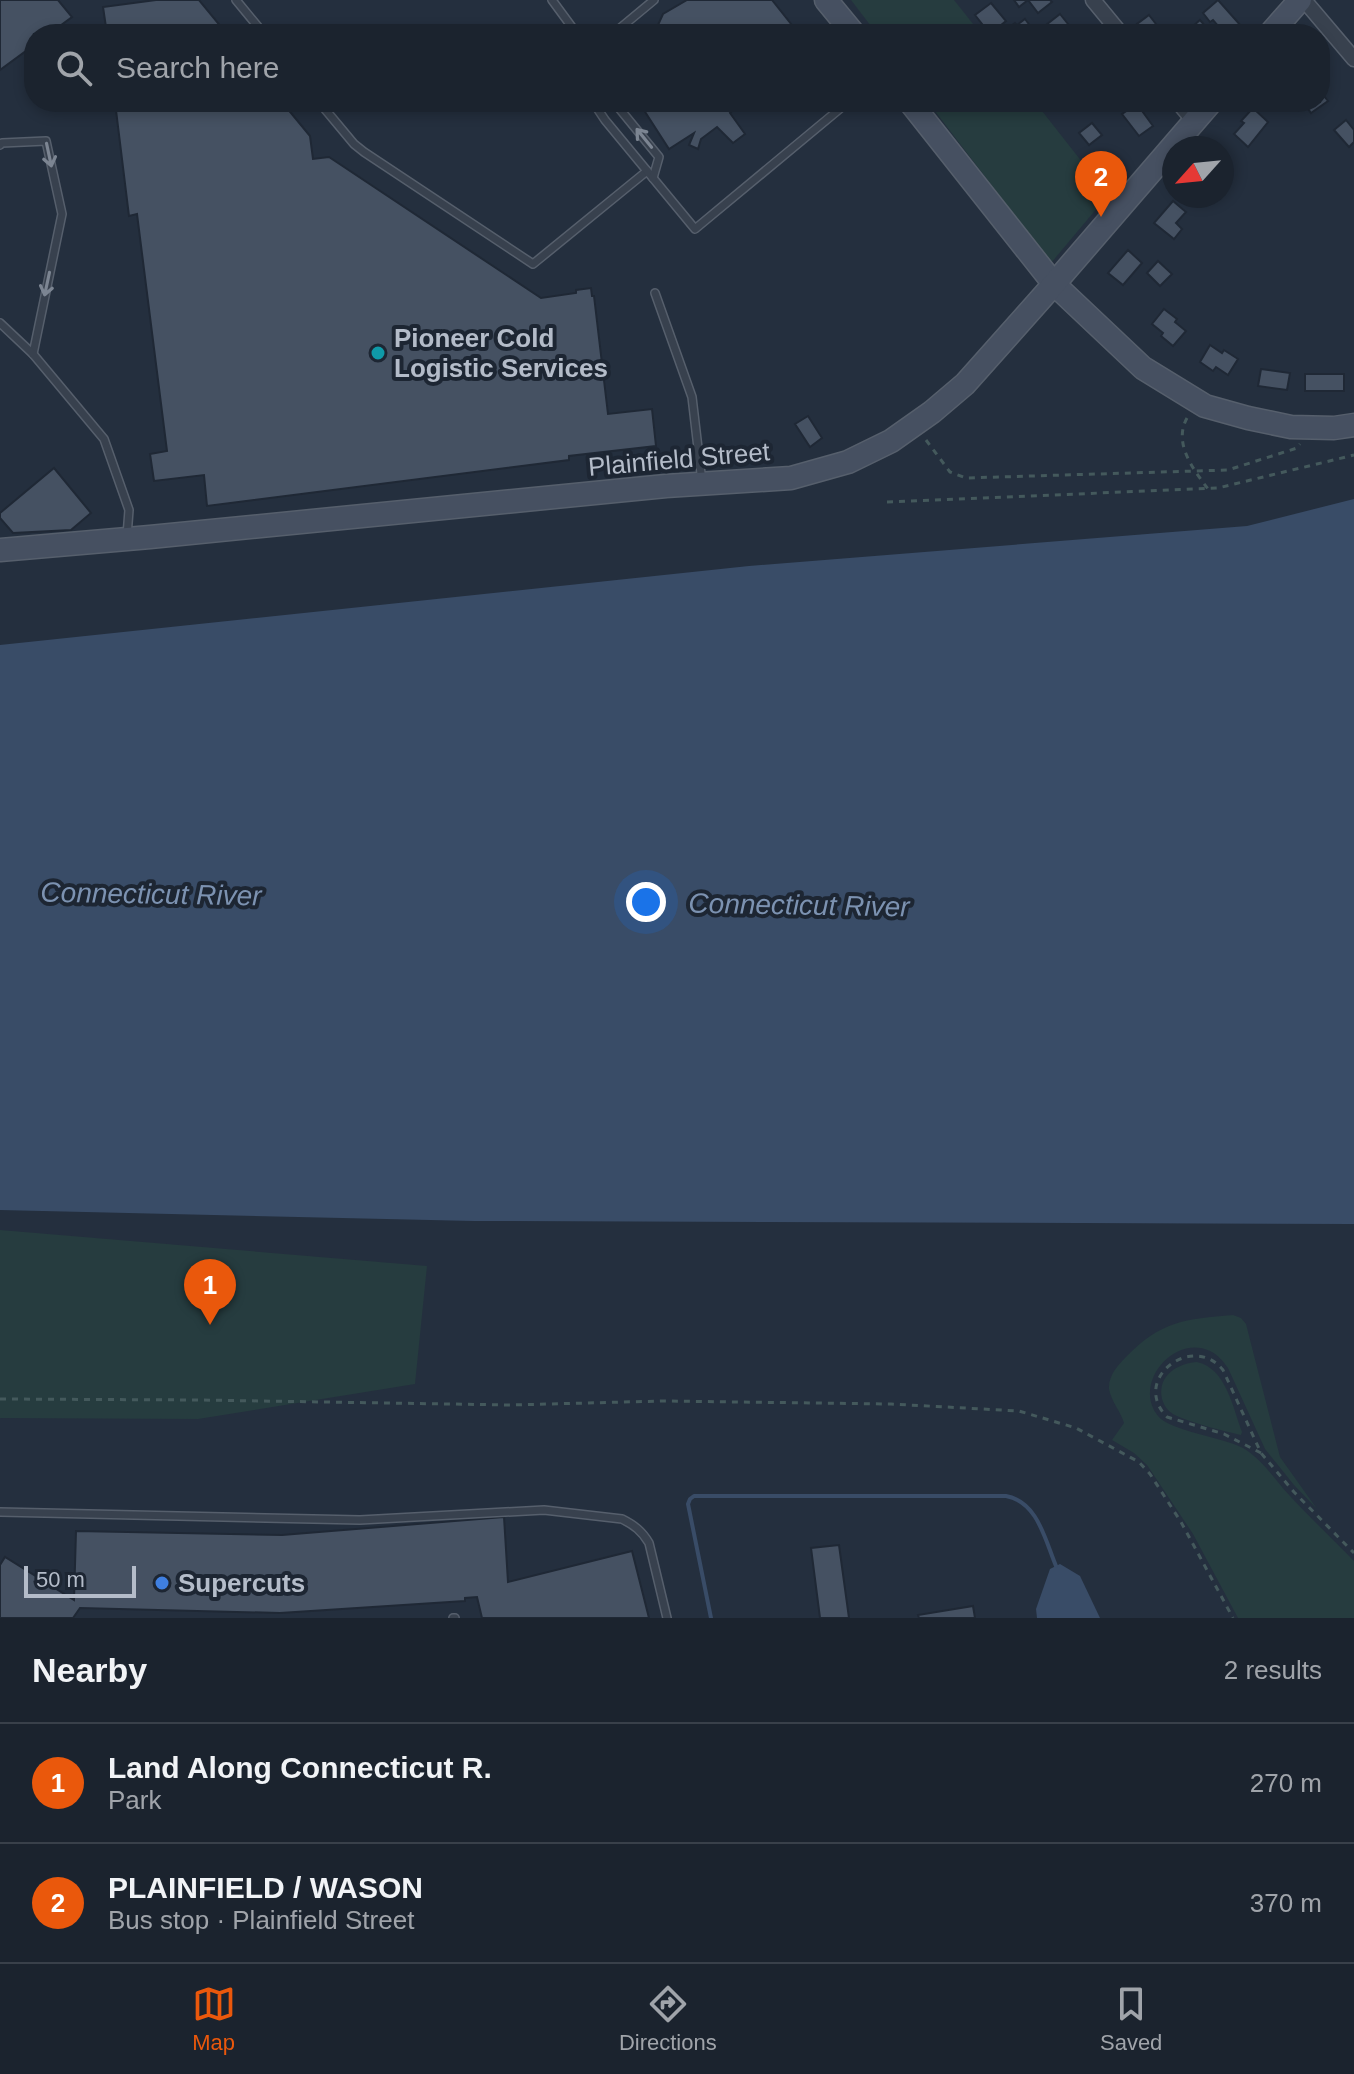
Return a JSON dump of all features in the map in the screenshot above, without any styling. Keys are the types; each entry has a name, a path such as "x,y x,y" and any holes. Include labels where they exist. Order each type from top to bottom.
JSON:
{"street":[{"path":"826,0 846,24"},
{"path":"1093,0 1113,24"},
{"path":"1279,24 1302,0 1323,24"},
{"path":"1330,32 1354,59"},
{"path":"918,112 1054,284 1143,368 1205,406 1248,418 1291,427 1354,425"},
{"path":"1186,112 1194,121"},
{"name":"Plainfield Street","path":"0,550 791,478 848,462 891,441 965,384 1202,112"}],"lane":[{"path":"236,0 256,24"},
{"path":"552,0 570,24"},
{"path":"625,24 654,0"},
{"path":"327,112 364,152 533,264 647,171"},
{"path":"600,112 695,229 836,112"},
{"path":"622,112 659,157 653,178"},
{"path":"0,145 46,141 62,214 33,354"},
{"path":"655,293 692,397 702,484"},
{"path":"0,323 33,354 104,439 129,510 127,539"},
{"path":"0,1512 360,1520 544,1510 622,1519 633,1524 649,1543 667,1618"}],"path":[{"path":"1197,401 1182,427 1183,448 1208,489"},
{"path":"916,423 950,472 966,478 1228,470 1297,448 1311,428"},
{"path":"887,502 1208,489 1354,455"},
{"path":"1261,1453 1224,1434 1167,1417 1156,1396 1157,1382 1163,1370 1181,1359 1197,1356 1218,1364 1261,1453 1354,1553"},
{"path":"0,1399 511,1405 663,1401 891,1404 1019,1411 1076,1428 1139,1462 1181,1522 1233,1618"}],"green space":[{"path":"851,0 954,0 973,24 869,24"},
{"path":"936,112 1043,112 1108,195 1051,263"},
{"path":"0,1230 427,1266 415,1384 198,1419 0,1418"},
{"path":"1233,1315 1246,1324 1280,1457 1317,1509 1265,1449 1228,1368 1210,1351 1183,1349 1171,1356 1154,1377 1150,1390 1151,1403 1158,1416 1173,1426 1223,1440 1250,1453 1354,1561 1354,1618 1238,1618 1193,1534 1147,1465 1112,1440 1124,1423 1109,1384 1123,1360 1151,1336 1175,1324"},
{"path":"1197,1362 1207,1366 1222,1380 1241,1435 1187,1420 1166,1407 1161,1394 1164,1380 1178,1367"}],"water":[{"name":"Connecticut River","path":"1354,499 1354,1224 474,1221 0,1210 0,645 749,566 1247,526"},
{"path":"1060,1564 1080,1576 1100,1618 1037,1618 1036,1609 1050,1569"}],"building":[{"path":"0,0 58,0 72,17 63,24 24,24 24,52 0,70"},
{"path":"156,0 199,0 219,24 106,24 103,7"},
{"path":"687,0 772,0 791,24 658,24 663,14"},
{"path":"1014,0 1028,0 1019,7"},
{"path":"1028,0 1050,0 1052,2 1038,13"},
{"path":"1218,0 1239,24 1216,24 1213,20 1210,22 1203,13"},
{"path":"991,3 1006,21 1002,24 982,24 975,15"},
{"path":"1060,14 1068,24 1047,24"},
{"path":"1149,15 1156,24 1137,24"},
{"name":"Pioneer Cold Logistic Services","path":"116,112 290,112 310,136 313,159 329,157 541,298 591,288 608,414 652,409 656,446 207,506 204,475 154,481 150,454 167,451 137,214 129,216"},
{"path":"645,112 731,112 745,134 733,143 717,127 701,139 698,149 689,145 694,133 669,149"},
{"path":"1143,112 1153,126 1139,136 1122,114"},
{"path":"1249,112 1257,112 1268,122 1248,147 1234,134 1244,123 1241,121"},
{"path":"1346,120 1354,130 1354,142 1349,147 1334,130"},
{"path":"1092,123 1102,135 1089,145 1079,133"},
{"path":"1167,208 1181,208 1186,212 1176,223 1182,229 1174,239 1154,223"},
{"path":"1128,250 1142,263 1123,285 1108,273"},
{"path":"1158,261 1172,274 1160,286 1147,273"},
{"path":"1164,309 1186,331 1173,346 1152,324"},
{"path":"1210,345 1238,359 1228,375 1216,367 1213,371 1200,362"},
{"path":"1261,369 1290,373 1287,390 1258,386"},
{"path":"1305,374 1344,374 1344,391 1305,391"},
{"path":"808,416 822,438 810,447 795,424"},
{"path":"54,468 91,513 71,530 13,533 0,518 0,513"},
{"path":"504,1517 508,1582 632,1551 649,1618 482,1618 477,1597 465,1598 465,1601 280,1613 80,1608 73,1618 0,1618 0,1565 5,1557 74,1600 76,1531 282,1535"},
{"path":"839,1545 849,1618 820,1618 811,1548"},
{"path":"973,1606 975,1618 919,1618 918,1615"}],"waterway":[{"path":"711,1618 688,1504 694,1496 1006,1496 1017,1500 1033,1514 1056,1566"}],"place":[{"name":"PLAINFIELD / WASON","path":"1101,217"},
{"name":"Pioneer Cold Logistic Services","path":"378,353"},
{"name":"Land Along Connecticut R.","path":"210,1325"},
{"name":"Supercuts","path":"162,1583"}]}
